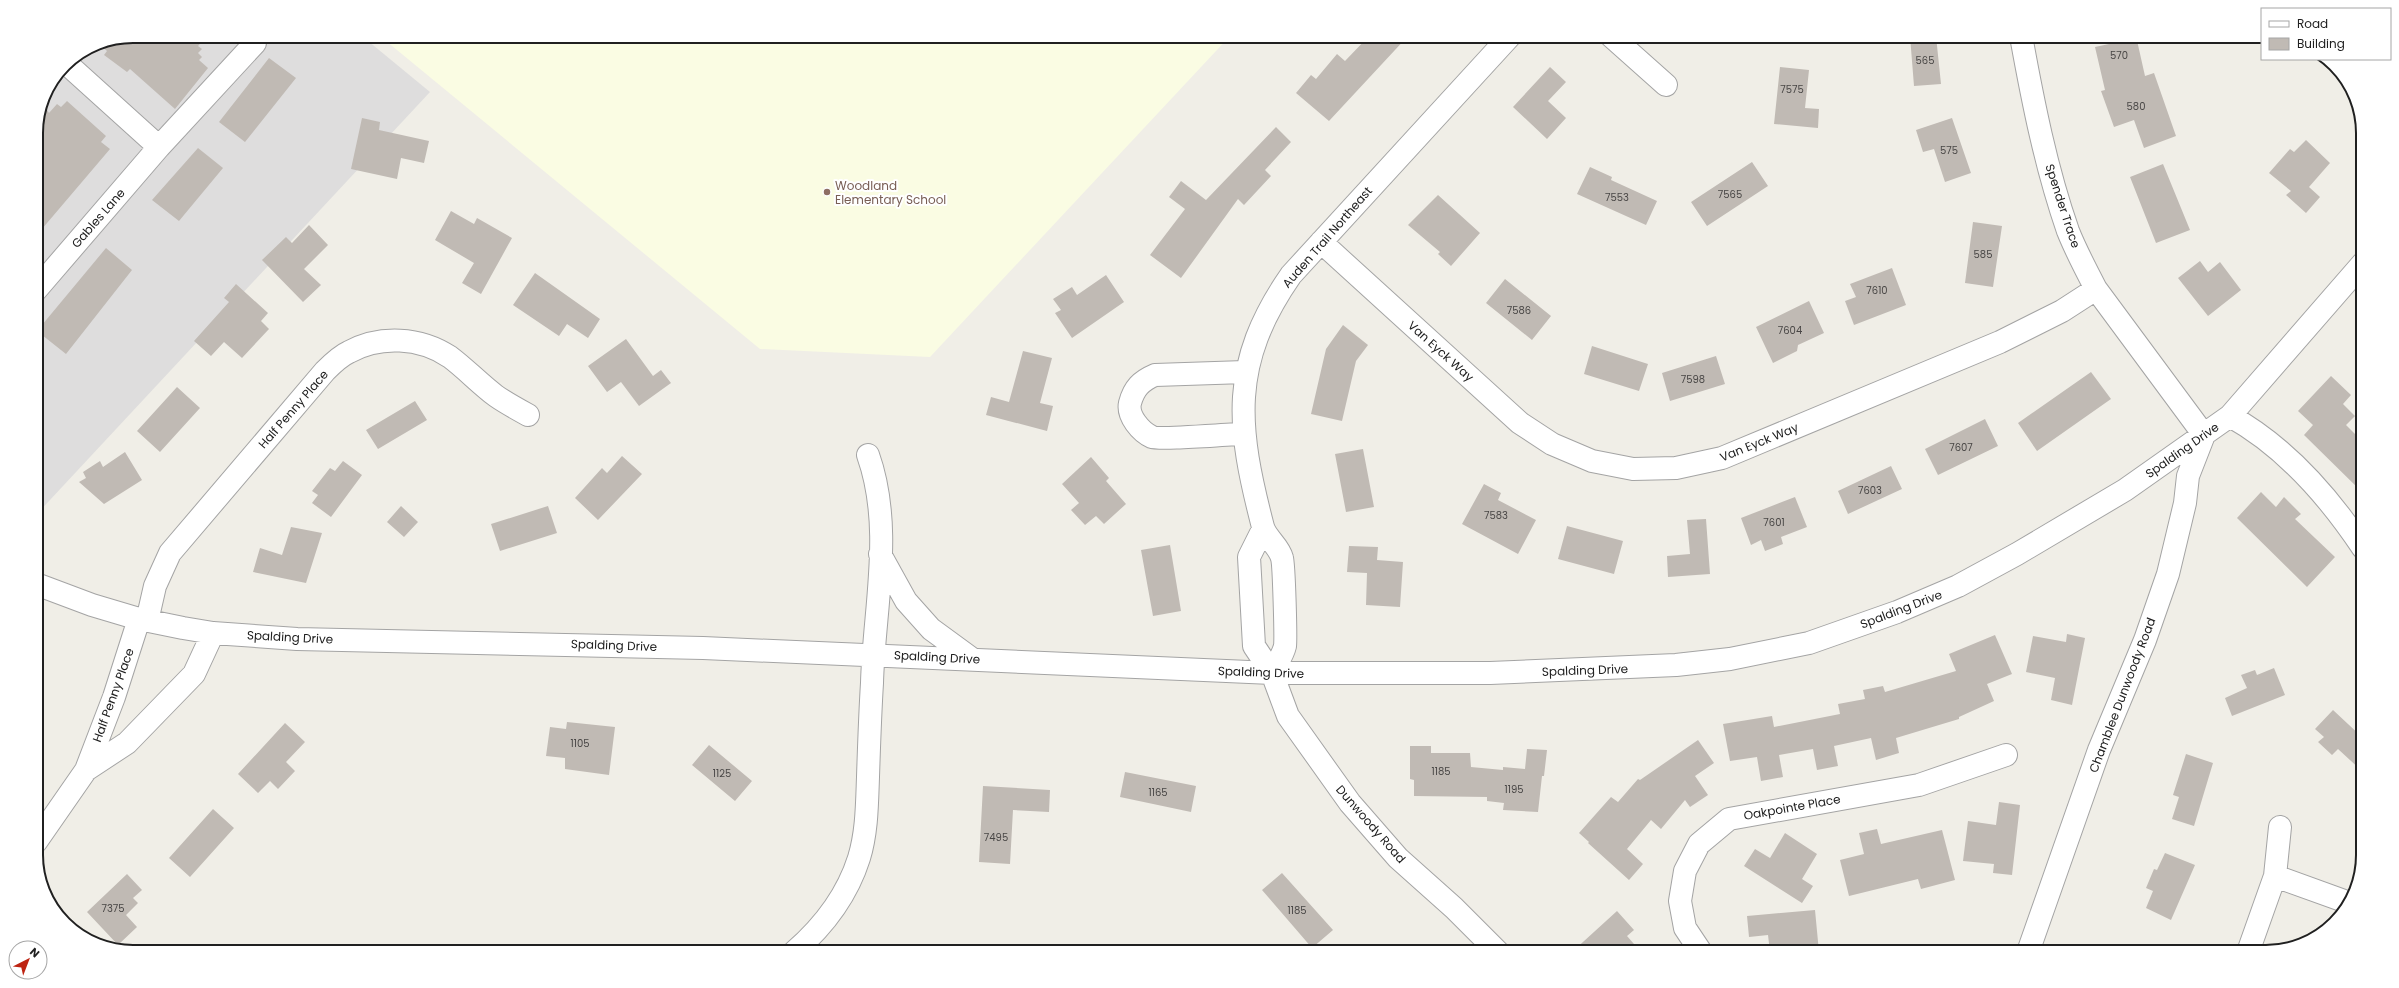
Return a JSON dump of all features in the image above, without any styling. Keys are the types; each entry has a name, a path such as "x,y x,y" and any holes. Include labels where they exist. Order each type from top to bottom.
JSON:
{"street":[{"name":"Gables Lane","path":"43,282 159,147 255,44 254,43"},
{"name":"Auden Trail Northeast","path":"1272,673 1285,646 1282,557 1263,529 1244,434 1243,404 1245,372 1256,336 1272,303 1291,275 1504,43"},
{"path":"1619,43 1666,85"},
{"name":"Spender Trace","path":"2022,43 2036,120 2069,232 2096,289 2204,435"},
{"path":"71,67 159,147"},
{"name":"Van Eyck Way","path":"1321,242 1520,423 1552,444 1592,461 1633,469 1676,468 1722,458 1975,351 2000,342 2062,311 2096,289"},
{"name":"Spalding Drive","path":"43,587 92,605 143,620 213,634 297,639 592,644 873,654 1272,673 1490,673 1676,665 1730,659 1809,643 1897,612 1958,586 2018,554 2125,490 2230,416 2356,271"},
{"name":"Half Penny Place","path":"86,770 155,586 170,553 325,370 348,352 366,344 385,340 406,341 425,345 449,357 498,397 528,415"},
{"path":"1244,434 1153,437 1136,426 1130,405 1136,386 1155,375 1245,372"},
{"path":"2230,416 2264,437 2306,477 2333,507 2356,538"},
{"name":"Chamblee Dunwoody Road","path":"2030,945 2099,750 2145,640 2168,574 2185,503 2188,476 2204,435"},
{"path":"802,945 817,932 843,896 859,858 866,818 873,654 880,554 879,498 868,455"},
{"path":"1263,529 1250,557 1254,646 1272,673"},
{"path":"880,554 906,601 931,629 972,659"},
{"path":"43,832 86,770 127,743 194,674 213,634"},
{"name":"Dunwoody Road","path":"1272,673 1280,699 1295,728 1350,803 1398,858 1454,908 1491,945"},
{"name":"Oakpointe Place","path":"1696,945 1685,928 1680,900 1685,871 1699,844 1729,819 1919,784 2006,755"},
{"path":"2250,945 2275,876 2280,827"},
{"path":"2275,876 2343,901"}],"shaded area":[{"path":"127,43 370,43 430,92 43,507 43,127 46,110 50,99 58,83 69,69 93,52 110,46"},
{"name":"Woodland Elementary School","path":"388,43 1223,43 930,357 760,349"}],"building":[{"path":"127,43 201,43 198,46 202,49 198,53 202,57 199,60 208,68 175,109 130,69 127,72 104,55 107,51 104,48"},
{"path":"1362,43 1401,43 1329,121 1296,93 1311,75 1316,79 1337,54 1345,61"},
{"path":"1911,43 1937,43 1941,84 1914,86"},
{"path":"2138,43 2145,76 2154,73 2176,136 2144,148 2134,120 2114,127 2101,91 2105,90 2095,47 2109,44"},
{"path":"269,58 296,78 245,142 219,122"},
{"path":"1550,67 1566,82 1548,101 1566,118 1547,139 1513,107"},
{"path":"1780,67 1809,70 1805,108 1819,109 1818,128 1774,124"},
{"path":"67,101 106,136 101,142 110,149 43,228 43,127 47,110 49,113 57,104 61,107"},
{"path":"362,118 380,122 379,130 429,141 424,163 401,158 397,179 351,169"},
{"path":"1952,118 1971,173 1945,182 1934,149 1923,152 1916,130"},
{"path":"1276,127 1291,142 1265,170 1271,176 1244,205 1238,199 1181,278 1150,255 1185,209 1169,197 1181,181 1206,200"},
{"path":"2306,140 2330,163 2309,187 2320,197 2306,213 2286,195 2291,191 2269,173 2290,149 2294,152"},
{"path":"198,148 223,168 179,221 152,200"},
{"path":"1752,162 1768,186 1707,226 1691,202"},
{"path":"2163,164 2190,230 2156,243 2130,177"},
{"path":"1590,167 1612,177 1611,180 1657,201 1646,225 1577,194"},
{"path":"1438,195 1480,233 1451,266 1438,254 1440,252 1408,225"},
{"path":"451,211 474,224 477,218 512,238 481,294 462,283 474,263 435,240"},
{"path":"1973,222 2002,226 1993,287 1965,283"},
{"path":"309,225 328,245 304,269 321,285 303,302 262,260 286,237 292,243"},
{"path":"106,248 132,270 66,354 43,336 43,324"},
{"path":"2200,261 2208,272 2220,262 2241,290 2208,316 2178,278"},
{"path":"1892,268 1906,305 1854,325 1845,301 1856,297 1850,284"},
{"path":"535,273 600,319 588,338 567,324 559,336 513,305"},
{"path":"1106,275 1124,302 1072,338 1055,313 1061,310 1053,299 1072,287 1077,295"},
{"path":"1505,279 1551,316 1532,340 1486,303"},
{"path":"236,284 268,313 261,321 269,329 242,358 224,342 211,356 194,341 229,302 224,298"},
{"path":"1809,301 1824,333 1798,345 1797,351 1773,363 1756,327"},
{"path":"1343,325 1368,345 1356,361 1342,421 1311,414 1326,349"},
{"path":"626,339 653,376 661,370 671,383 639,406 621,382 607,392 588,366"},
{"path":"1592,346 1648,364 1639,391 1584,374"},
{"path":"1023,351 1052,358 1040,403 1053,406 1047,431 986,415 991,397 1009,402"},
{"path":"1716,356 1725,384 1670,401 1662,373"},
{"path":"2091,372 2111,399 2037,451 2018,423"},
{"path":"2331,376 2351,395 2343,404 2355,416 2346,425 2356,435 2356,486 2304,435 2313,425 2298,411"},
{"path":"177,387 200,408 160,452 137,431"},
{"path":"415,401 427,420 378,449 366,430"},
{"path":"1985,419 1998,446 1938,475 1925,449"},
{"path":"1363,449 1374,507 1346,512 1335,454"},
{"path":"125,452 142,480 104,504 79,482 86,478 83,472 100,461 103,467"},
{"path":"622,456 642,474 598,520 575,498 602,468 607,473"},
{"path":"1091,457 1109,478 1106,481 1126,504 1104,524 1096,516 1085,525 1071,510 1079,503 1062,484"},
{"path":"343,461 362,475 331,517 312,503 318,495 312,491 330,468 335,471"},
{"path":"1891,466 1902,489 1848,514 1838,491"},
{"path":"1484,484 1501,493 1498,500 1536,520 1518,554 1462,524"},
{"path":"2261,492 2276,507 2284,497 2301,514 2295,519 2335,557 2307,587 2237,518"},
{"path":"1795,497 1807,527 1781,537 1783,544 1765,551 1761,540 1751,545 1741,518"},
{"path":"401,506 418,522 404,537 387,522"},
{"path":"548,506 557,533 500,551 491,524"},
{"path":"1706,519 1710,574 1668,577 1667,556 1690,554 1687,520"},
{"path":"1567,526 1623,541 1614,574 1558,559"},
{"path":"291,527 322,533 306,583 253,572 260,548 282,555"},
{"path":"1170,545 1181,611 1153,616 1141,550"},
{"path":"1349,546 1378,547 1377,560 1403,562 1400,607 1366,605 1367,573 1347,572"},
{"path":"2067,634 2085,638 2072,705 2051,700 2055,678 2026,672 2033,636 2066,642"},
{"path":"1995,635 2012,674 1987,684 1994,701 1959,717 1959,719 1896,738 1899,753 1876,760 1871,738 1834,746 1838,766 1817,770 1813,749 1779,755 1783,777 1761,781 1757,757 1730,761 1723,724 1772,716 1774,727 1840,714 1838,704 1865,699 1863,690 1883,686 1885,692 1956,671 1949,654"},
{"path":"2274,668 2285,695 2232,716 2225,698 2247,688 2241,675 2255,670 2257,675"},
{"path":"2333,710 2356,731 2356,766 2338,749 2332,755 2318,742 2324,737 2315,729"},
{"path":"567,722 615,727 609,775 565,769 565,758 546,756 550,727 566,729"},
{"path":"285,723 305,742 286,762 295,771 278,789 270,781 258,793 238,774"},
{"path":"1698,740 1714,763 1695,776 1708,795 1690,807 1685,800 1661,829 1651,820 1627,849 1643,864 1629,880 1579,833 1611,797 1618,802 1638,779 1640,780"},
{"path":"709,745 752,781 735,801 692,765"},
{"path":"1410,746 1431,746 1431,753 1470,753 1471,767 1503,770 1503,767 1525,769 1527,749 1547,750 1544,776 1542,776 1538,812 1503,810 1504,803 1487,801 1487,797 1414,796 1414,780 1410,779"},
{"path":"2186,754 2213,763 2194,826 2172,819 2179,797 2173,795"},
{"path":"1125,772 1196,786 1191,812 1120,797"},
{"path":"983,786 1050,790 1049,812 1013,810 1010,864 979,862"},
{"path":"1999,802 2020,805 2012,875 1993,873 1994,864 1963,861 1968,821 1996,825"},
{"path":"213,809 234,828 190,877 169,858"},
{"path":"1877,829 1881,844 1942,830 1955,880 1921,889 1918,879 1849,896 1840,860 1864,854 1859,833"},
{"path":"1785,833 1817,854 1802,879 1813,886 1802,903 1744,866 1755,849 1770,858"},
{"path":"2165,853 2195,865 2171,920 2146,908 2153,891 2146,888 2154,869 2157,870"},
{"path":"1282,873 1333,930 1316,945 1309,945 1262,890"},
{"path":"127,874 142,890 133,898 138,903 126,915 137,927 119,944 116,943 87,912"},
{"path":"1815,910 1818,945 1769,945 1768,935 1749,937 1747,916"},
{"path":"1617,911 1634,930 1627,936 1635,945 1580,945"}],"place":[{"name":"Woodland Elementary School","path":"827,192"}]}
